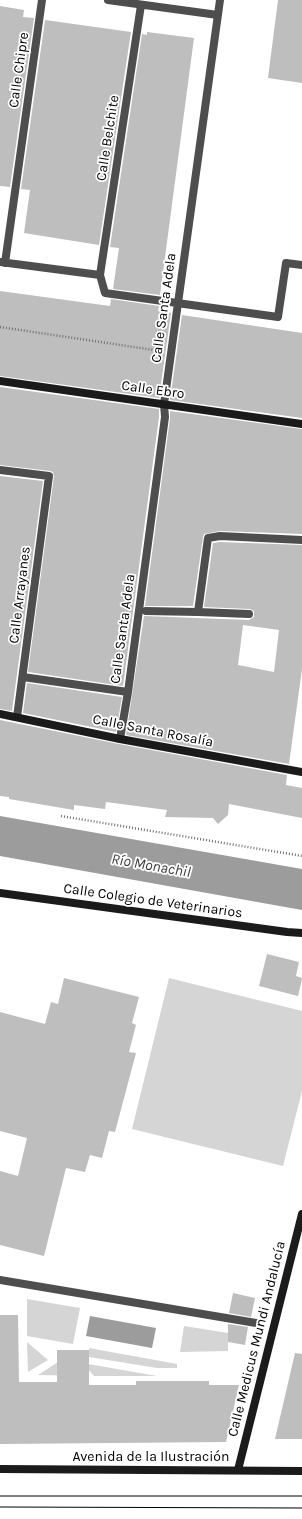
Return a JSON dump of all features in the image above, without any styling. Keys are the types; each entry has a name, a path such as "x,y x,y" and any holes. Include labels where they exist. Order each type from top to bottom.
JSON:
{"street":[{"name":"Calle Chipre","path":"3,262 42,0"},
{"path":"108,0 218,15"},
{"name":"Calle Santa Adela","path":"120,739 128,692 165,417 164,404 220,0"},
{"name":"Calle Belchite","path":"100,275 141,5"},
{"path":"3,262 100,275 105,293 278,317 286,263 302,265"},
{"name":"Calle Ebro","path":"0,381 302,424"},
{"name":"Calle Arrayanes","path":"0,470 49,476 18,717"},
{"path":"198,612 208,538 220,536 302,540"},
{"path":"146,611 249,614"},
{"path":"23,677 128,692"},
{"name":"Calle Santa Rosalía","path":"0,714 120,739 302,772"},
{"name":"Calle Colegio de Veterinarios","path":"0,893 302,933"},
{"name":"Calle Medicus Mundi Andalucía","path":"238,1470 302,1214"},
{"path":"0,1280 256,1323"},
{"name":"Avenida de la Ilustración","path":"0,1469 302,1471"}],"path":[{"path":"0,327 154,350"},
{"path":"61,816 302,856"}],"shaded area":[{"path":"169,978 302,1011 302,1091 283,1166 132,1129"},
{"path":"27,1299 80,1308 73,1344 27,1336"},
{"path":"184,1326 228,1333 228,1351 180,1352"},
{"path":"27,1342 48,1360 28,1372"},
{"path":"89,1348 177,1364 177,1368 157,1368 89,1357"},
{"path":"58,1362 85,1376 38,1375"},
{"path":"88,1364 157,1376 94,1376 86,1367"}],"water":[{"name":"Río Monachil","path":"0,816 302,869 302,910 0,856"},
{"path":"90,1316 156,1328 152,1348 86,1336"}],"building":[{"path":"278,0 302,0 302,83 268,78"},
{"path":"0,6 24,10 23,17 34,18 10,187 0,186"},
{"path":"45,20 131,32 99,245 24,233 30,190 21,189"},
{"path":"147,32 194,38 160,295 113,289 119,248 110,247 142,34 147,35"},
{"path":"0,291 110,306 111,299 159,306 158,311 171,313 159,398 0,376"},
{"path":"182,315 302,333 302,418 170,400"},
{"path":"0,387 159,409 123,686 28,672 54,476 53,472 50,471 0,465"},
{"path":"170,411 302,429 302,534 220,531 204,534 193,606 145,606 170,418"},
{"path":"0,476 43,481 12,711 0,709"},
{"path":"213,543 302,545 302,669 289,764 126,735 144,616 249,620 254,617 254,611 250,609 204,607","holes":["243,625 279,630 274,672 238,665"]},
{"path":"27,683 122,697 116,732 23,713"},
{"path":"0,720 287,775 286,785 302,788 302,818 229,804 228,815 218,824 213,818 165,817 167,810 106,802 105,809 74,805 74,810 9,799 9,797 0,796"},
{"path":"267,954 299,962 296,976 302,979 298,996 259,986"},
{"path":"64,978 139,997 132,1023 136,1025 129,1052 136,1053 115,1132 109,1131 102,1158 90,1155 85,1172 66,1168 44,1256 0,1245 0,1171 18,1176 27,1138 0,1131 0,1012 45,1024 51,1002 58,1004"},
{"path":"233,1293 255,1298 251,1317 229,1313"},
{"path":"0,1315 18,1315 19,1382 57,1382 57,1350 89,1350 89,1385 136,1385 136,1381 209,1381 209,1385 239,1385 226,1442 0,1444"},
{"path":"228,1324 248,1327 245,1345 228,1342"},
{"path":"295,1353 302,1354 302,1439 275,1439"}],"tram line":[{"path":"0,1496 302,1496"},
{"path":"0,1507 302,1508"}]}
